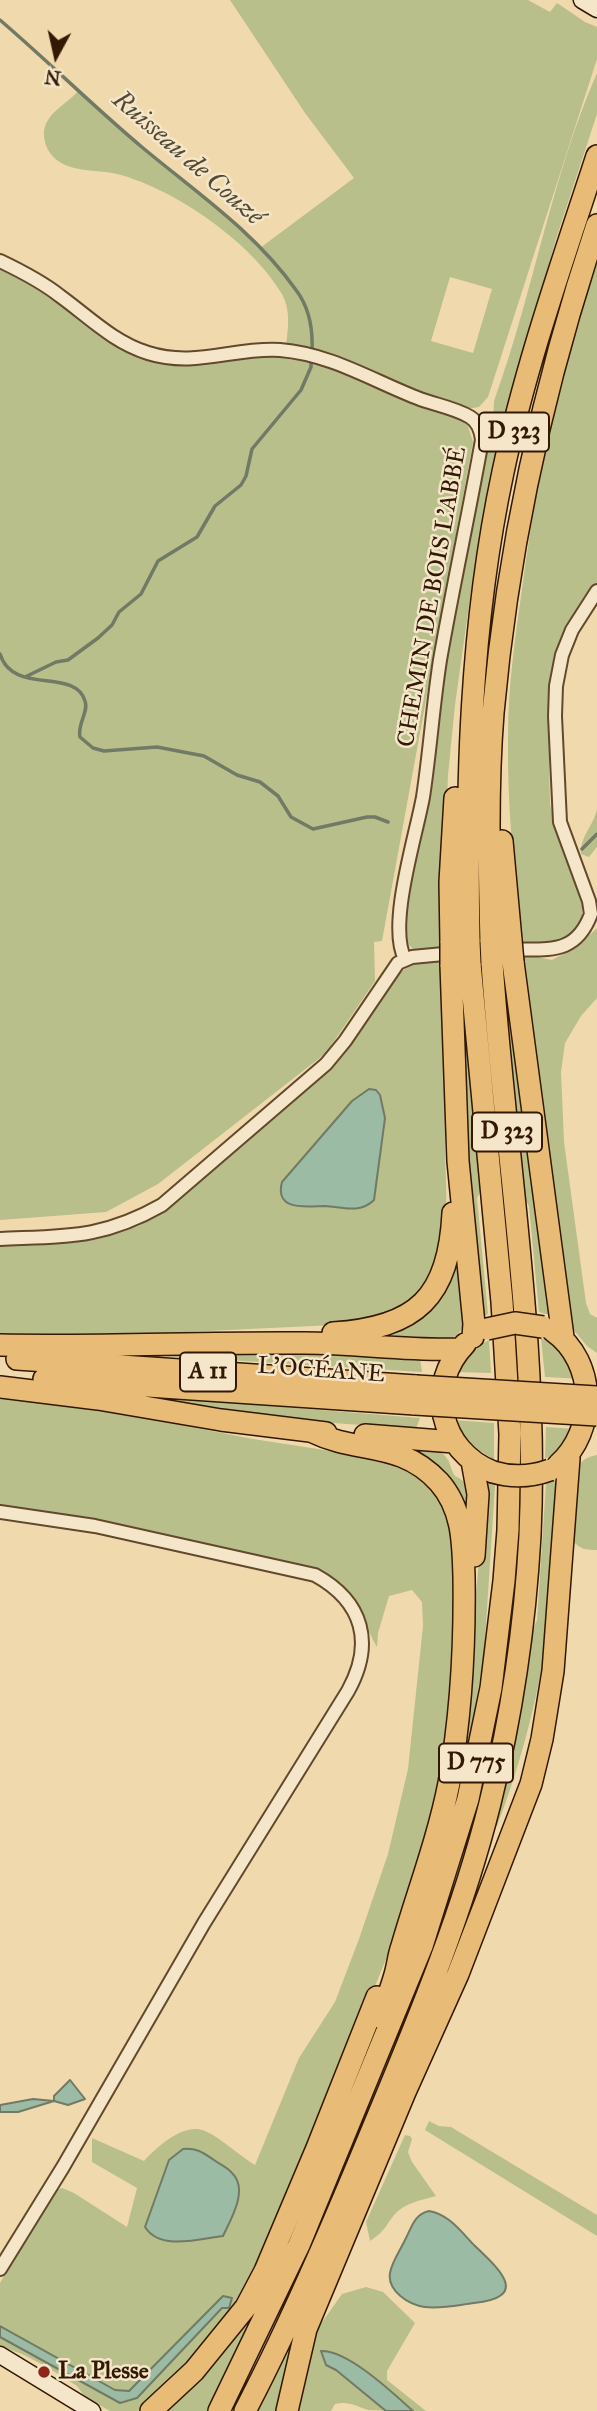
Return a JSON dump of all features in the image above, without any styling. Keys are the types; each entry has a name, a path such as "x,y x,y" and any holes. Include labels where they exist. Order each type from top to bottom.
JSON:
{"highway":[{"name":"D 323","path":"518,1368 461,965 470,717 483,596 503,472 558,271 597,156"},
{"name":"D 323","path":"518,1368 503,962 490,801 493,714 506,594 528,472 548,387 597,225"},
{"path":"503,962 563,1337"},
{"path":"461,965 458,1161 474,1324 473,1338 446,1371 441,1398 445,1424 454,1442 472,1461 493,1472 509,1476 526,1476 550,1469 582,1450"},
{"path":"259,1343 277,1336 364,1331 383,1326 413,1311 426,1301 444,1272 449,1256 452,1168 458,1161"},
{"path":"0,1345 71,1347 308,1343 432,1350 515,1323 543,1326 563,1337 590,1359 595,1402 582,1450 554,1638 532,1737 519,1781 468,1915 443,1953"},
{"name":"L’OCÉANE","path":"0,1358 416,1395 597,1415"},
{"name":"D 775","path":"245,2411 304,2290 356,2169 443,1953 490,1804 505,1736 521,1635 530,1532 531,1437 518,1368"},
{"name":"D 775","path":"219,2411 283,2281 345,2138 438,1902 468,1799 499,1632 508,1530 510,1434 518,1368"},
{"name":"L’OCÉANE","path":"0,1376 416,1395 597,1397"},
{"path":"0,1387 313,1432 454,1442"},
{"path":"313,1432 330,1440 397,1453 418,1465 440,1484 453,1504 464,1540 466,1607 457,1726 449,1782 436,1841 401,1948 397,1970 346,2112 345,2138"},
{"path":"466,1607 472,1583 478,1494 472,1461"},
{"path":"288,2411 306,2329 405,2092 458,1974 531,1784 542,1739 553,1671 554,1638"},
{"path":"151,2411 194,2371 246,2307 270,2259 390,1966 401,1948"}],"street":[{"path":"582,0 597,9"},
{"name":"CHEMIN DE BOIS L'ABBÉ","path":"0,261 36,279 106,333 147,353 163,358 200,360 266,350 305,354 341,365 422,400 464,414 477,424 481,440 440,663 423,794 400,911 401,951 405,959"},
{"path":"0,1239 75,1236 101,1232 131,1222 162,1205 326,1064 345,1041 394,968 405,959 437,954 552,949 567,945 579,937 594,914 559,822 556,686 562,655 572,629 597,590"},
{"path":"0,1512 95,1526 315,1576 331,1584 350,1603 356,1615 362,1644 361,1661 348,1691 204,1923 0,2269"},
{"path":"0,2356 92,2411"}],"shaded area":[{"path":"230,0 528,0 550,12 557,3 597,27 597,59 488,397 479,407 466,409 330,356 286,346 288,313 282,294 252,256 232,238 188,206 143,183 114,173 63,164 54,158 44,139 48,120 79,90 141,147 235,222 260,248 354,178 305,113","holes":["450,277 492,289 473,353 431,341"]},
{"path":"597,73 597,114 556,239 513,393 471,591 448,775 441,949 414,950 406,942 404,919 441,683 484,452 493,423 494,401 554,195"},
{"path":"597,259 597,583 555,654 551,688 549,766 550,804 558,837 582,901 582,916 579,927 573,934 558,942 522,943 508,763 512,663 531,528 548,436 570,345"},
{"path":"0,265 41,288 131,352 286,355 316,362 466,420 473,442 382,941 374,942 375,981 326,1053 158,1184 106,1212 0,1220"},
{"path":"597,809 597,847 589,857 581,854 581,848"},
{"path":"597,928 597,998 581,1016 565,1043 561,1072 564,1142 586,1303 590,1314 597,1318 597,1353 587,1346 567,1322 522,954 552,960 577,947"},
{"path":"442,959 445,1229 440,1262 434,1276 410,1304 379,1318 355,1324 59,1338 0,1337 0,1246 95,1240 139,1226 170,1207 325,1073 344,1052 397,975 418,963"},
{"path":"502,962 508,962 549,1315 539,1312"},
{"path":"461,965 488,1314 482,1317 467,1206"},
{"path":"369,1089 376,1090 380,1095 385,1118 374,1200 363,1207 351,1209 287,1203 281,1192 282,1182 352,1101"},
{"path":"460,1255 465,1324 459,1333 443,1342 425,1342 394,1335 369,1339 382,1333"},
{"path":"541,1338 561,1348 582,1379 545,1377"},
{"path":"489,1340 491,1373 456,1372 470,1350"},
{"path":"218,1349 420,1358 422,1372 114,1353"},
{"path":"110,1393 420,1418 416,1429 251,1417"},
{"path":"0,1397 141,1417 253,1439 383,1459 422,1478 439,1495 452,1534 454,1582 448,1722 439,1783 426,1842 400,1925 283,2211 231,2317 149,2404 137,2411 110,2411 85,2397 77,2386 47,2367 0,2346 0,2283 48,2200 57,2190 62,2188 74,2193 127,2227 137,2188 92,2162 92,2138 144,2161 172,2137 197,2129 218,2138 255,2165 299,2058 335,2002 388,1854 408,1769 423,1626 422,1602 412,1590 389,1596 378,1633 377,1647 352,1599 335,1582 308,1567 116,1525 0,1505"},
{"path":"454,1420 494,1423 494,1460 468,1443"},
{"path":"546,1427 577,1429 558,1451 545,1459"},
{"path":"399,1446 426,1447 444,1455 455,1476 466,1484 469,1490 469,1523"},
{"path":"597,1455 597,1550 593,1550 580,1547 572,1540 577,1469 585,1459"},
{"path":"554,1479 553,1569 544,1655 518,1763 505,1805 497,1826 494,1827 524,1692 531,1634 537,1620 546,1484"},
{"path":"486,1481 493,1482 495,1486 484,1655 463,1777 453,1809 467,1695"},
{"path":"70,2080 85,2099 68,2105 54,2101 54,2096"},
{"path":"33,2099 54,2101 18,2112 0,2112 0,2105"},
{"path":"429,2121 439,2126 451,2127 597,2215 597,2236 425,2130"},
{"path":"405,2135 412,2139 408,2152 412,2162 436,2196 403,2208 370,2241 366,2222"},
{"path":"183,2149 203,2153 228,2169 237,2180 237,2204 223,2236 170,2241 160,2239 145,2227 169,2160"},
{"path":"429,2211 449,2220 493,2264 505,2281 506,2288 502,2295 474,2303 431,2307 419,2306 400,2296 390,2280 393,2264 414,2221"},
{"path":"271,2278 210,2411 162,2411"},
{"path":"366,2287 383,2292 415,2323 387,2371 387,2380 426,2411 368,2410 344,2403 335,2404 331,2411 295,2411 313,2335 342,2294"},
{"path":"223,2296 232,2298 229,2308 222,2308 137,2398 120,2403 0,2337 0,2326 115,2390 129,2391"},
{"path":"299,2325 282,2411 256,2411"},
{"path":"321,2351 344,2357 357,2365 413,2411 386,2411 336,2370 326,2365"}],"waterway":[{"name":"Ruisseau de Couzé","path":"0,20 125,132 244,231 280,269 296,290 307,311 312,351"},
{"name":"Ruisseau de Couzé","path":"25,677 56,662 68,660 98,638 112,625 119,612 141,594 158,561 197,537 215,506 241,485 246,476 252,449 301,390 311,367 311,360"},
{"path":"0,654 7,667 17,674 69,685 79,691 86,705 80,737 93,748 104,751 157,747 204,756 237,775 260,782 278,796 291,817 313,829 367,817 388,822"},
{"path":"582,849 597,834"}],"place":[{"name":"La Plesse","path":"44,2372"}]}
